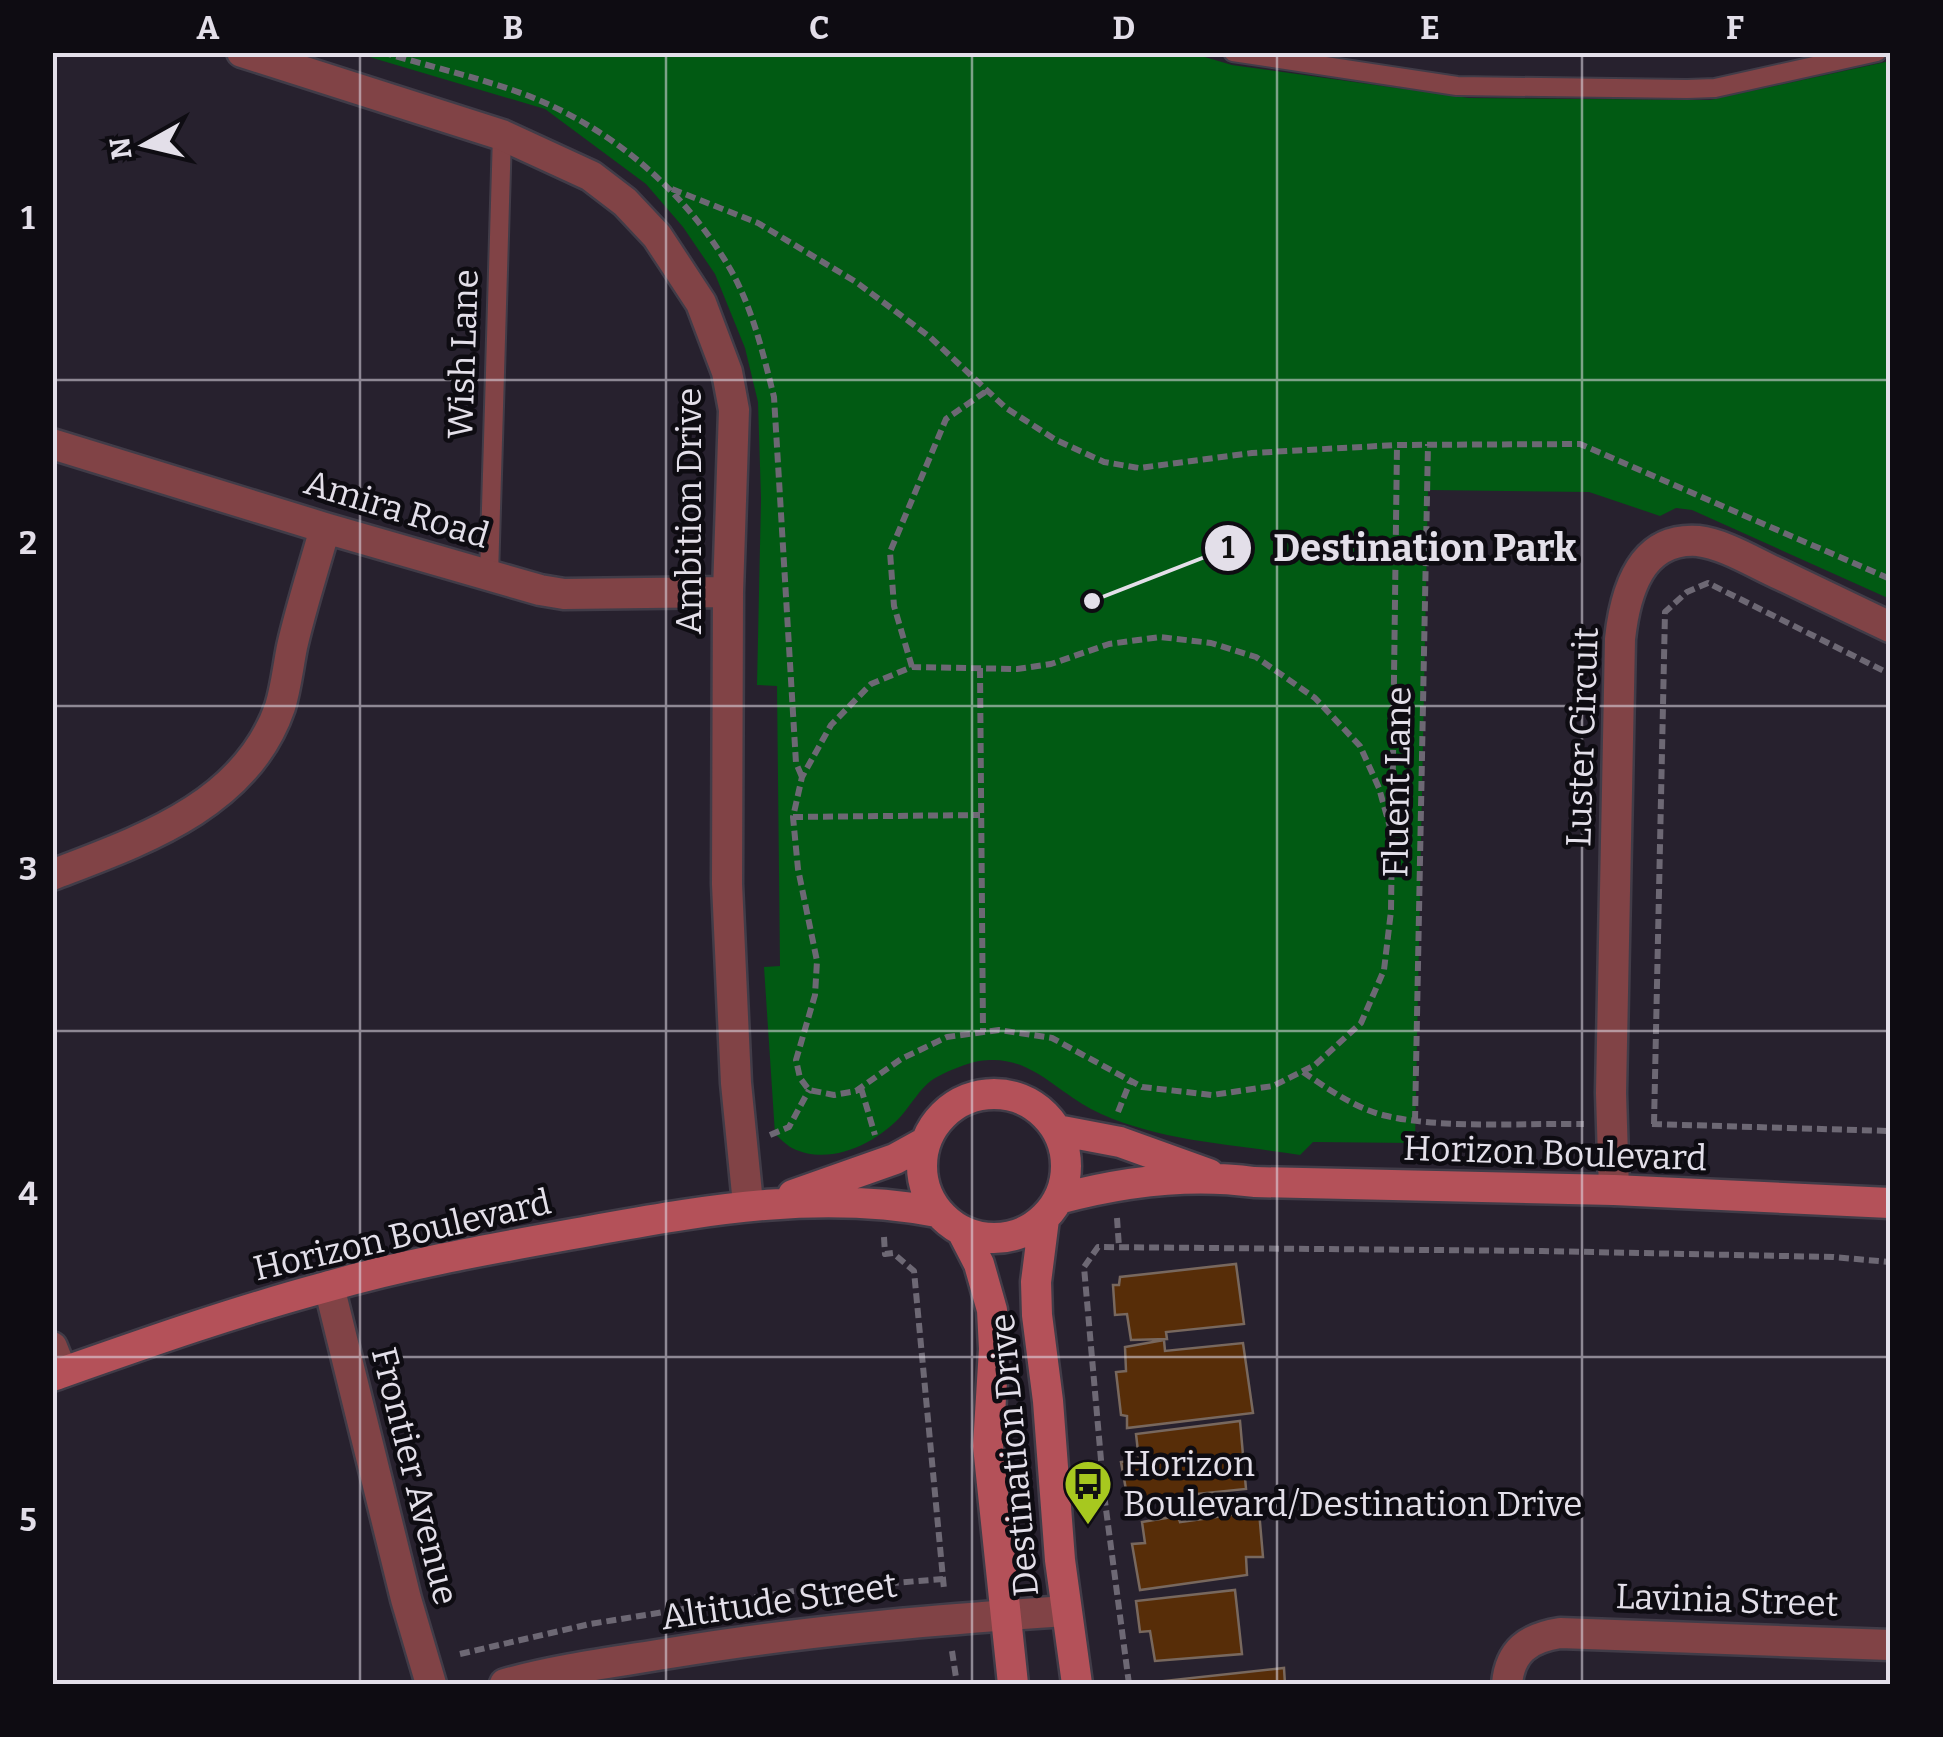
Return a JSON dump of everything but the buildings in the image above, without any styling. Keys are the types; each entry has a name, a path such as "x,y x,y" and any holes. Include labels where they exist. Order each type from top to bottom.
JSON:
{"street":[{"name":"Ambition Drive","path":"242,52 502,134 591,176 625,202 657,236 702,303 727,372 734,410 728,592 728,902 736,1083 762,1203"},
{"name":"Amira Road","path":"52,444 325,528 564,594 728,592"},
{"path":"52,875 167,829 210,800 250,761 266,738 280,706 325,528"},
{"name":"Luster Circuit","path":"1614,1190 1611,1093 1620,638 1636,572 1658,551 1678,543 1701,541 1890,627"},
{"path":"998,1093 1032,1105 1057,1130 1065,1153 1066,1176 1051,1209 1025,1232 1001,1238 977,1237 937,1212 929,1199 921,1172 924,1143 936,1122 953,1106 974,1096 998,1093"},
{"name":"Horizon Boulevard","path":"1057,1130 1120,1142 1216,1177"},
{"name":"Horizon Boulevard","path":"56,1365 329,1286 513,1244 762,1203 880,1164 924,1143"},
{"name":"Horizon Boulevard","path":"1051,1209 1106,1188 1216,1177 1289,1183 1614,1190 1890,1203"},
{"name":"Horizon Boulevard","path":"762,1203 903,1205 937,1212"},
{"name":"Destination Drive","path":"1051,1209 1036,1282 1037,1315 1066,1611 1077,1684"},
{"name":"Destination Drive","path":"962,1231 984,1280 994,1330 988,1446 1013,1684"},
{"name":"Frontier Avenue","path":"329,1286 430,1684"},
{"name":"Altitude Street","path":"505,1684 548,1672 778,1635 1066,1611"},
{"name":"Lavinia Street","path":"1507,1684 1510,1666 1522,1646 1560,1633 1890,1644"}],"lane":[{"path":"1234,52 1457,86 1714,88 1876,52"},
{"name":"Wish Lane","path":"490,576 502,134"}],"path":[{"path":"382,52 529,96 594,130 672,189 758,223 871,293 930,337 985,392 1056,440 1104,462 1139,468 1252,452 1397,444 1580,444 1890,579"},
{"path":"912,667 894,606 890,552 946,419 985,392"},
{"path":"1392,831 1380,788 1360,746 1315,698 1256,657 1211,643 1160,637 1109,644 1051,664 1017,669 912,667 871,684 831,725 802,777 794,817 798,869 817,962 815,995 796,1060 800,1078 809,1090 834,1095 860,1088 901,1059 947,1037 998,1030 1052,1038 1142,1088 1212,1095 1274,1086 1315,1066 1361,1024 1384,970 1391,911 1397,444"},
{"name":"Fluent Lane","path":"1415,1121 1428,444"},
{"path":"1654,1124 1665,612 1687,592 1708,584 1890,674"},
{"path":"980,668 983,1032"},
{"path":"794,817 980,815"},
{"path":"1302,1072 1382,1116 1415,1121 1590,1124"},
{"path":"1113,1125 1130,1081"},
{"path":"860,1088 879,1148"},
{"path":"760,1137 789,1126 809,1090"},
{"path":"1635,1124 1890,1131"},
{"path":"1117,1204 1118,1247"},
{"path":"884,1230 884,1254 893,1253 914,1271 946,1599"},
{"path":"1129,1684 1104,1494 1084,1267 1098,1247 1833,1257 1890,1262"},
{"path":"460,1654 590,1624 794,1591 944,1579"},
{"path":"951,1638 957,1684"}],"green space":[{"path":"356,53 1191,53 1232,65 1469,98 1710,100 1890,61 1890,599 1692,510 1676,508 1660,516 1589,492 1428,490 1415,1143 1313,1142 1300,1155 1166,1135 1091,1109 1018,1064 990,1060 960,1067 932,1080 892,1125 866,1143 822,1155 792,1148 775,1134 764,967 780,966 777,686 757,685 761,499 758,402 745,348 715,274 683,227 646,184 545,109"}],"place":[{"name":"Destination Park","path":"1092,601"},
{"name":"Horizon Boulevard/Destination Drive","path":"1088,1526"}]}
